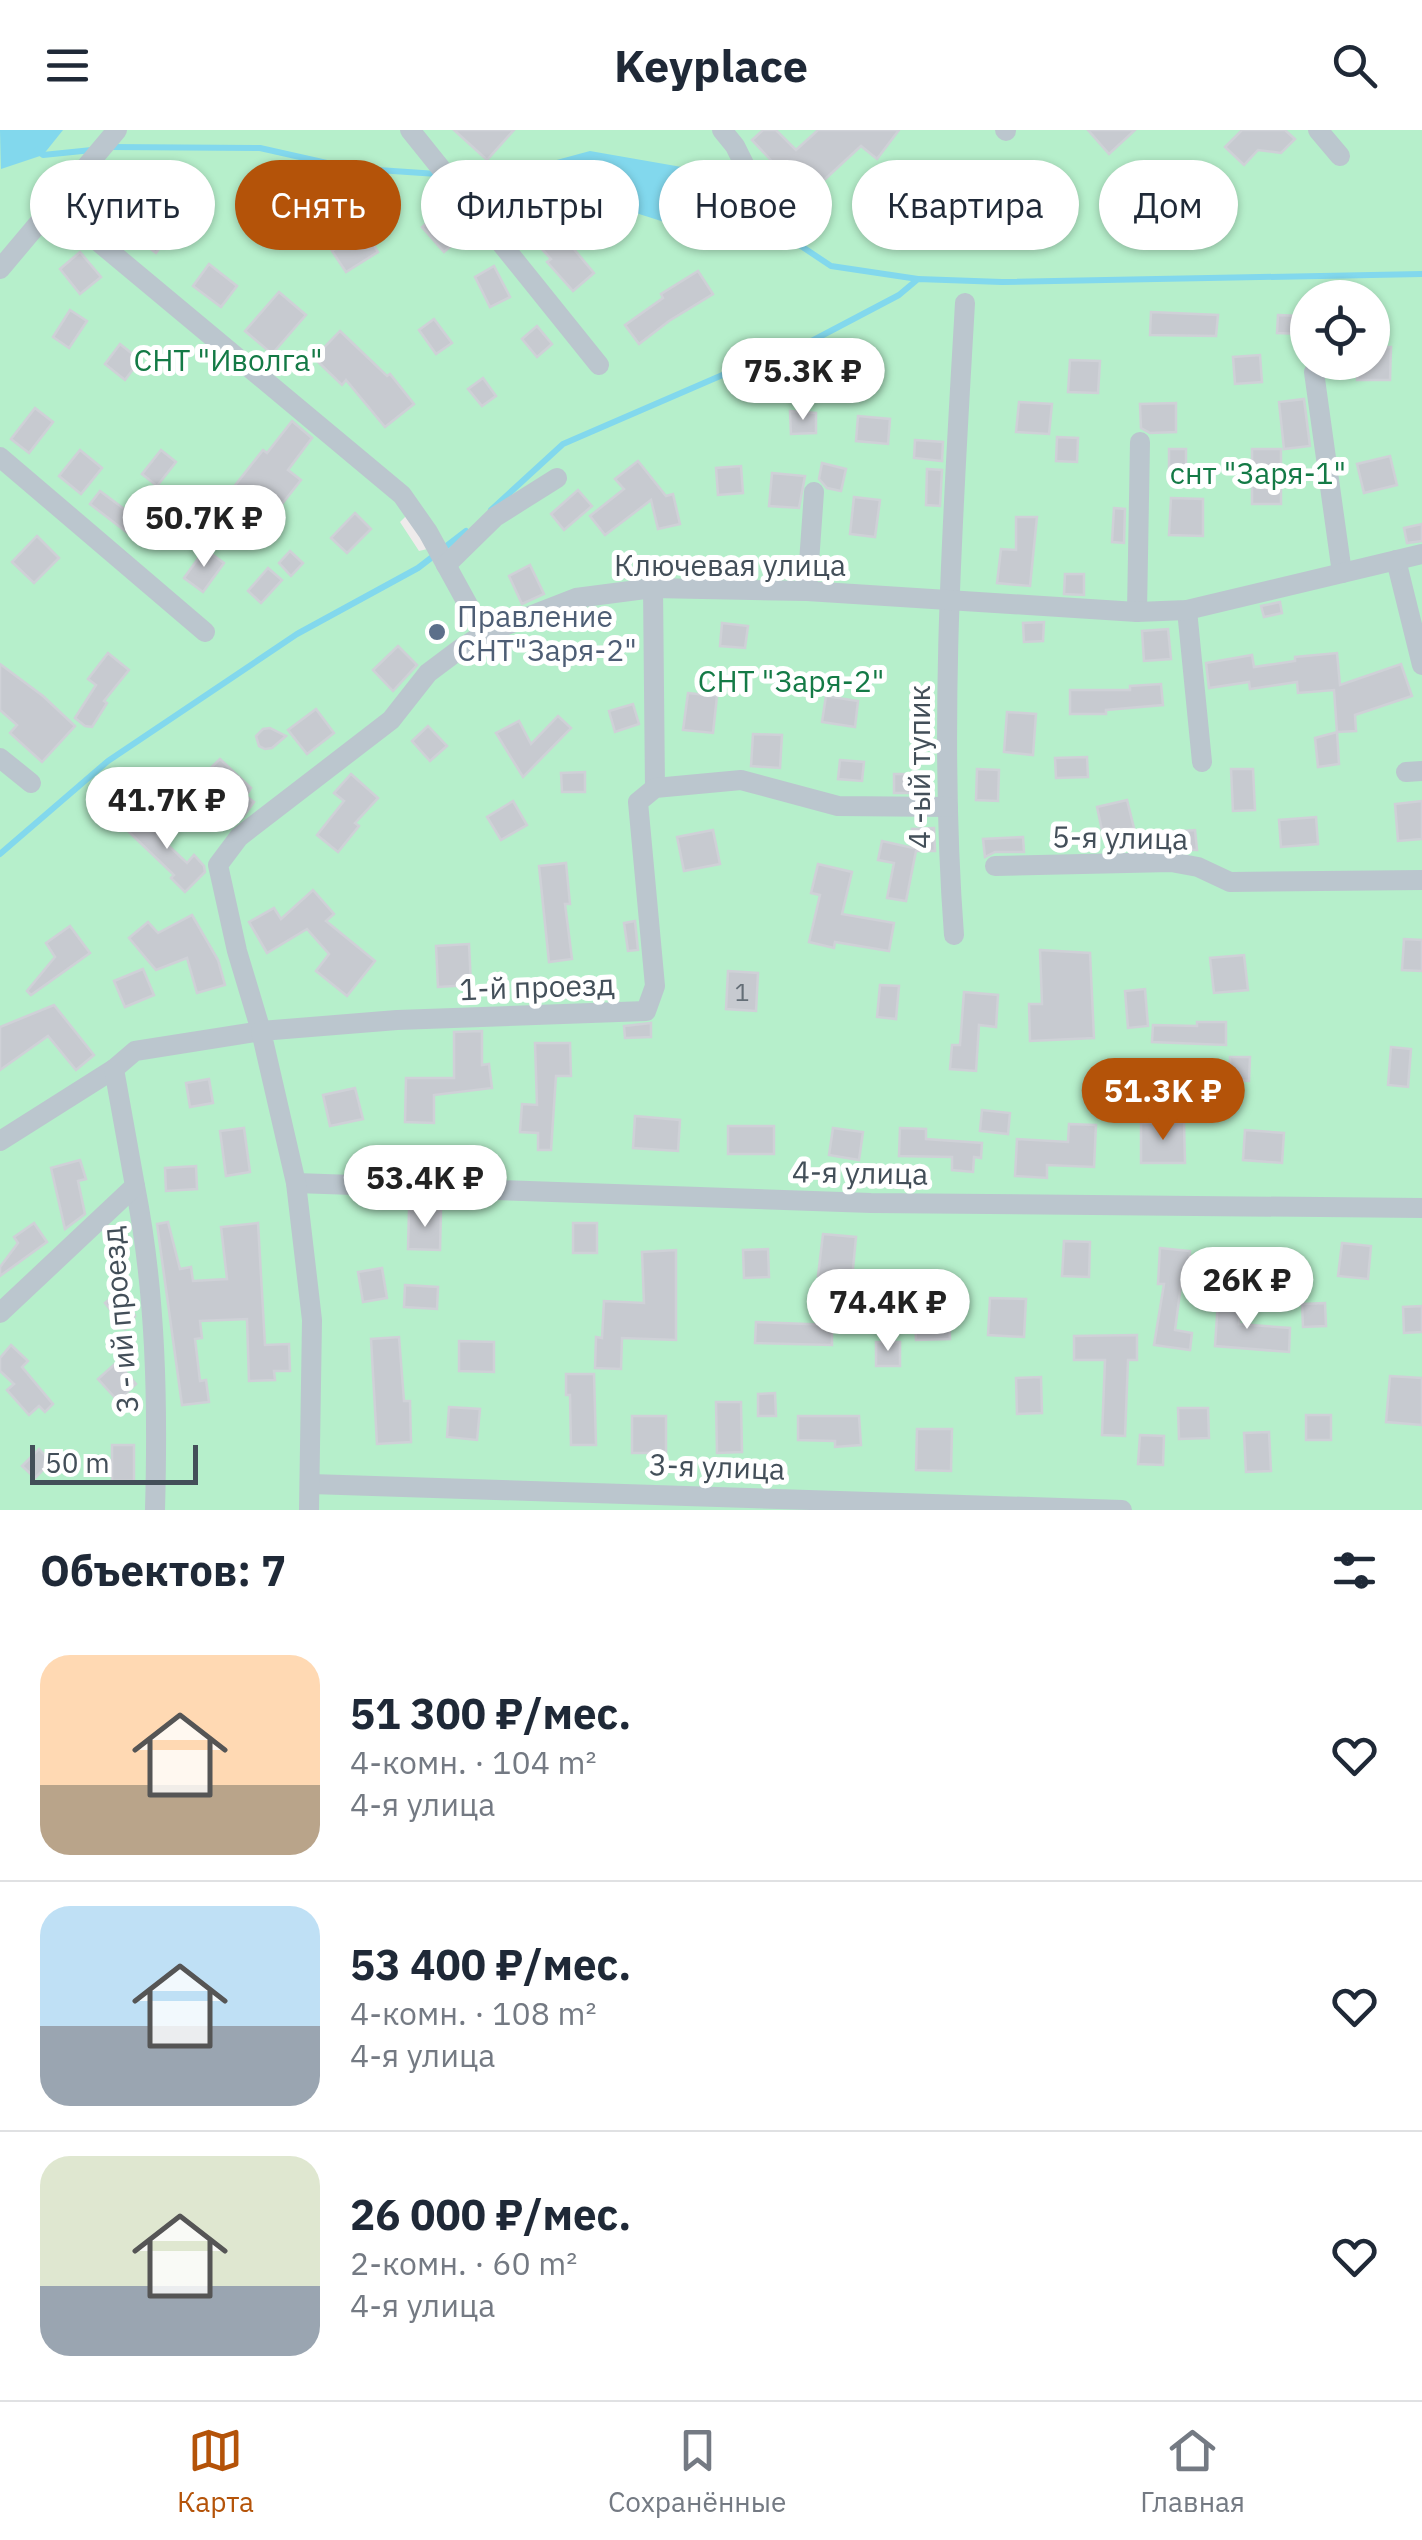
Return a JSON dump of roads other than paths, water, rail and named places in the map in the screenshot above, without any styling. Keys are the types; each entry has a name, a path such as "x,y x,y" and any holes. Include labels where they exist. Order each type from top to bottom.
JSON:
{"street":[{"path":"91,160 117,130"},
{"path":"410,130 599,365"},
{"path":"722,130 743,160"},
{"path":"1318,130 1340,156"},
{"path":"0,269 30,232"},
{"path":"108,250 402,495 484,634"},
{"name":"4 -ый тупик","path":"954,935 948,807 948,598 965,303"},
{"path":"1315,380 1342,573"},
{"path":"1137,612 1140,442"},
{"path":"0,457 206,632"},
{"path":"442,557 496,516 557,478"},
{"path":"807,591 814,492"},
{"name":"Ключевая улица","path":"261,1031 237,951 218,865 239,838 391,720 428,673 484,634 576,598 653,588 807,591 1137,612 1187,610 1422,554"},
{"path":"1396,560 1422,665"},
{"path":"653,588 655,788 742,780 838,806 948,807"},
{"path":"1187,610 1202,762"},
{"path":"0,758 30,783"},
{"name":"1-й проезд","path":"261,1031 381,1021 646,1011 655,986 638,802 655,788"},
{"name":"5-я улица","path":"995,866 1171,862 1198,867 1230,882 1422,880"},
{"path":"0,1141 114,1069 134,1051 261,1031 296,1184 312,1320 309,1510"},
{"path":"0,1313 135,1186 114,1069"},
{"name":"4-я улица","path":"296,1184 871,1203 1422,1208"},
{"name":"3 - ий проезд","path":"135,1186 142,1220 158,1405 155,1510"},
{"name":"3-я улица","path":"311,1484 1122,1510"}],"water":[{"path":"0,130 63,130 43,155 1,169"},
{"path":"590,151 659,163 659,220 639,214 639,160 557,160"}],"waterway":[{"path":"111,147 260,148 349,168 421,173"},
{"path":"37,150 43,155 92,150"},
{"path":"807,250 831,266 918,279"},
{"path":"491,510 563,444 734,370 804,345 899,295 918,279 1002,282 1422,274"},
{"path":"0,854 108,761 297,634 418,568 466,531"}],"place":[{"name":"Правление СНТ\"Заря-2\"","path":"437,632"}],"park label":[{"name":"СНТ \"Иволга\"","path":"228,359"},
{"name":"снт \"Заря-1\"","path":"1258,472"},
{"name":"СНТ \"Заря-2\"","path":"791,680"}]}
